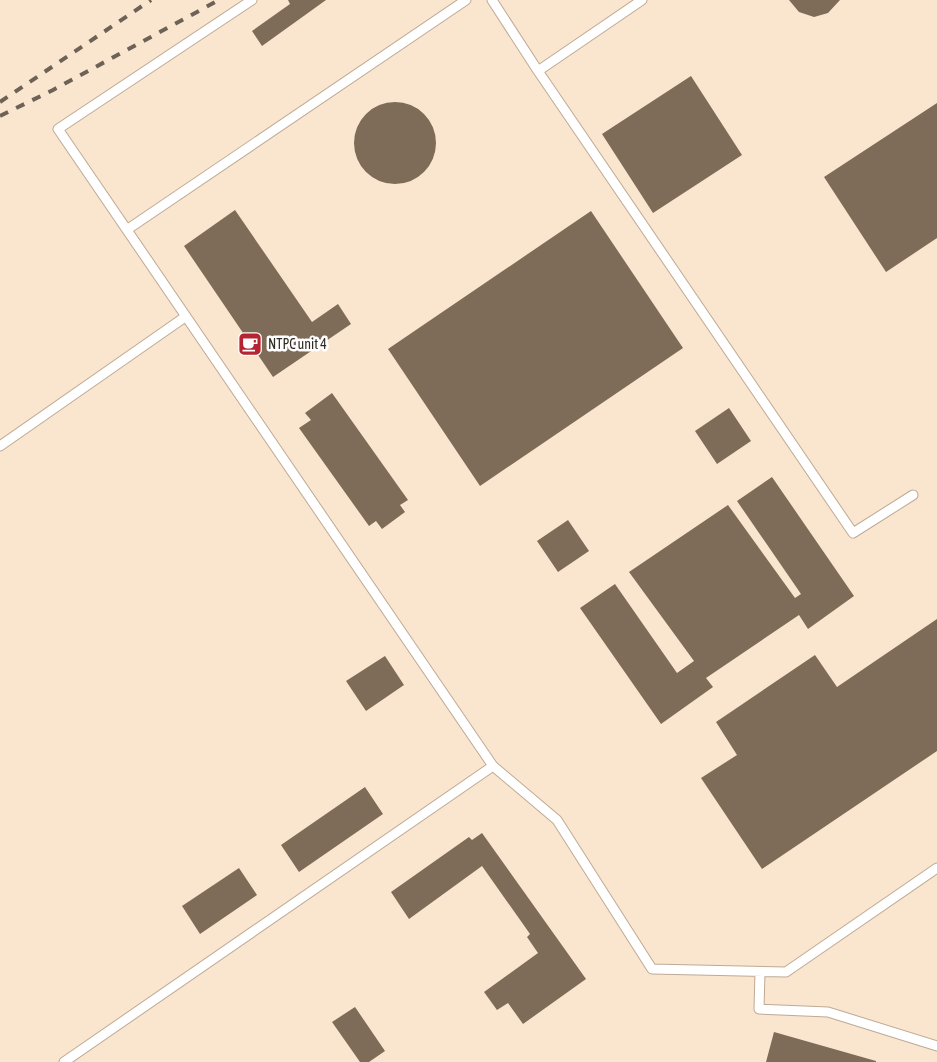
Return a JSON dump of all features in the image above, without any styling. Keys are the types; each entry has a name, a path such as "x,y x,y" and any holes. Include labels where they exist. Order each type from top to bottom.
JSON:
{"lane":[{"path":"252,0 58,130 111,204 185,316 493,766 557,820 652,970 786,972 937,868"},
{"path":"128,229 466,0"},
{"path":"492,0 538,71 853,533 913,494"},
{"path":"538,71 642,0"},
{"path":"0,446 185,316"},
{"path":"64,1062 493,766"},
{"path":"760,972 759,1009 828,1012 937,1046"}],"building":[{"path":"288,0 326,0 262,46 252,31 290,4"},
{"path":"789,0 840,0 828,13 814,17 799,12"},
{"path":"691,76 742,155 653,213 602,134"},
{"path":"387,102 403,102 418,109 429,120 436,135 433,159 424,172 403,184 387,184 372,177 361,166 354,151 354,135 361,120 372,109"},
{"path":"937,103 937,238 886,272 824,177"},
{"path":"235,210 312,322 338,304 351,324 273,377 184,246"},
{"path":"591,211 683,348 480,486 388,349"},
{"path":"332,393 408,500 400,505 405,512 382,529 376,521 369,526 299,428 311,420 305,413"},
{"path":"729,408 751,441 717,464 695,431"},
{"path":"772,477 854,596 808,629 799,615 706,678 713,687 661,724 580,608 615,584 677,673 694,661 629,572 728,505 795,598 801,594 737,501"},
{"path":"568,520 589,551 558,572 537,541"},
{"path":"937,619 937,751 762,869 701,778 737,755 716,722 815,655 837,687"},
{"path":"385,656 404,685 366,711 346,681"},
{"path":"365,787 383,814 299,872 281,845"},
{"path":"482,833 586,979 523,1024 508,1003 497,1010 484,992 538,953 527,937 530,934 482,866 409,919 391,892 469,837 472,840"},
{"path":"239,868 257,895 200,934 182,906"},
{"path":"355,1007 385,1051 369,1062 360,1062 332,1022"},
{"path":"774,1032 876,1061 876,1062 766,1062"}],"railway":[{"path":"0,102 151,0"},
{"path":"0,116 53,90 219,0"}],"place":[{"name":"NTPC unit 4","path":"250,344"}]}
